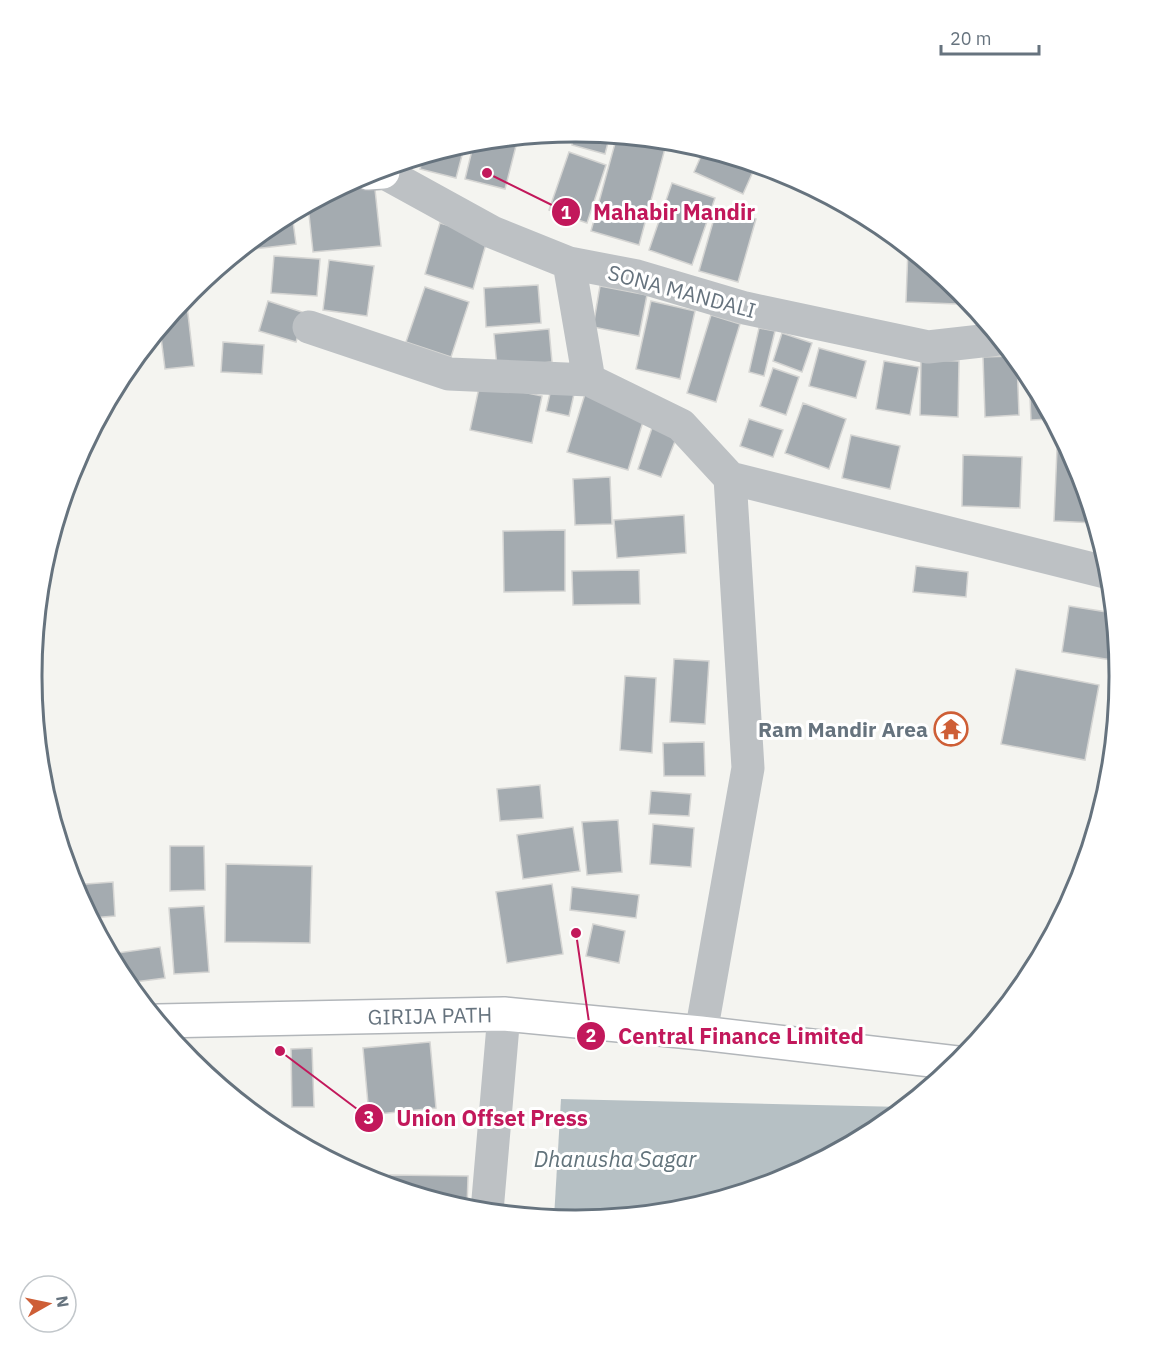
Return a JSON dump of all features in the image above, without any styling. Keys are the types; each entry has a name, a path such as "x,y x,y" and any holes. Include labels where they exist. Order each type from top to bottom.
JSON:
{"main road":[{"name":"GIRIJA PATH","path":"168,1021 504,1014 701,1033 944,1061"}],"street":[{"name":"SONA MANDALI","path":"388,177 492,232 569,263 637,276 745,308 927,347 990,340"},
{"path":"569,263 589,380"},
{"path":"309,327 449,374 589,380 681,425 730,478 1099,570"},
{"path":"701,1033 748,768 730,478"},
{"path":"488,1202 504,1014"}],"water":[{"name":"Dhanusha Sagar","path":"561,1099 890,1107 842,1138 780,1169 747,1181 680,1199 645,1205 576,1210 555,1209"}],"building":[{"path":"573,142 576,142 608,144 605,154 572,145"},
{"path":"615,144 664,150 639,245 591,231"},
{"path":"516,146 505,189 465,179 471,153"},
{"path":"569,152 606,165 587,223 549,210"},
{"path":"462,155 456,178 420,169 421,166"},
{"path":"700,158 752,173 743,194 694,172"},
{"path":"374,182 381,246 313,252 309,214"},
{"path":"672,183 715,198 692,265 649,250"},
{"path":"717,208 756,219 738,282 699,271"},
{"path":"293,223 296,244 257,249"},
{"path":"440,223 488,237 473,289 425,274"},
{"path":"274,256 320,259 317,296 271,293"},
{"path":"908,259 957,303 957,304 906,302"},
{"path":"329,260 374,266 367,316 323,310"},
{"path":"538,285 541,323 486,327 484,288"},
{"path":"600,286 647,295 639,336 593,327"},
{"path":"425,287 469,302 451,357 406,342"},
{"path":"268,301 305,313 296,342 259,331"},
{"path":"651,301 695,311 680,379 636,369"},
{"path":"188,310 194,366 165,369 161,340"},
{"path":"711,315 740,324 716,402 687,393"},
{"path":"759,328 775,331 764,376 749,372"},
{"path":"549,329 552,362 497,368 494,334"},
{"path":"782,333 812,343 802,372 773,361"},
{"path":"223,342 264,345 262,374 221,372"},
{"path":"819,348 866,361 856,398 809,386"},
{"path":"1003,356 1018,378 1019,415 985,417 983,357"},
{"path":"921,360 959,361 958,417 920,415"},
{"path":"884,361 919,367 910,415 876,409"},
{"path":"773,368 799,377 786,415 760,406"},
{"path":"480,383 542,396 532,443 470,430"},
{"path":"551,389 574,394 569,416 546,411"},
{"path":"585,394 646,412 628,470 567,452"},
{"path":"1030,397 1043,419 1031,420"},
{"path":"803,403 846,419 829,469 785,453"},
{"path":"749,419 783,430 773,457 740,446"},
{"path":"654,422 679,431 661,477 638,469"},
{"path":"851,435 900,446 890,489 842,478"},
{"path":"1057,449 1058,449 1086,523 1054,521"},
{"path":"963,455 1022,457 1020,508 962,506"},
{"path":"610,477 612,524 575,525 573,479"},
{"path":"684,515 686,553 617,558 614,520"},
{"path":"565,530 565,591 504,592 503,531"},
{"path":"916,566 968,572 966,597 913,592"},
{"path":"639,570 640,604 573,605 572,571"},
{"path":"1069,606 1105,612 1109,659 1062,652"},
{"path":"674,659 709,661 705,724 670,722"},
{"path":"1016,669 1099,685 1085,760 1001,744"},
{"path":"625,676 656,678 652,753 620,750"},
{"path":"704,742 705,776 664,776 663,743"},
{"path":"540,785 543,818 500,821 497,789"},
{"path":"651,791 691,794 689,816 649,814"},
{"path":"618,820 622,872 587,875 582,822"},
{"path":"653,824 694,828 691,867 650,864"},
{"path":"573,827 580,871 523,879 517,835"},
{"path":"170,846 204,846 205,890 170,891"},
{"path":"226,864 312,866 310,943 225,942"},
{"path":"113,882 115,916 100,917 85,884"},
{"path":"552,884 563,954 507,963 496,892"},
{"path":"572,887 639,895 636,918 570,910"},
{"path":"204,906 209,972 174,974 169,908"},
{"path":"593,924 625,931 619,963 586,956"},
{"path":"160,947 165,978 139,981 119,953"},
{"path":"430,1042 436,1108 369,1115 363,1048"},
{"path":"312,1048 314,1107 292,1107 291,1049"},
{"path":"390,1176 468,1176 467,1198 437,1191"}],"place":[{"name":"Mahabir Mandir","path":"487,173"},
{"name":"Ram Mandir Area","path":"951,729"},
{"name":"Central Finance Limited","path":"576,933"},
{"name":"Union Offset Press","path":"280,1051"}]}
